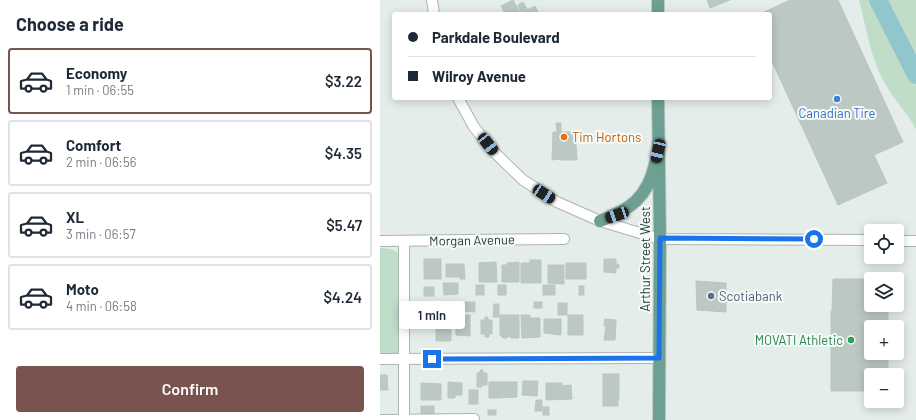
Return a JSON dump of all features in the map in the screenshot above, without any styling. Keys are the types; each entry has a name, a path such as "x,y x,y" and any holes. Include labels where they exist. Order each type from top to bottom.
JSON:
{"main road":[{"path":"658,0 658,12"},
{"name":"Arthur Street West","path":"658,100 660,238 659,420"},
{"path":"600,221 617,215 630,207 641,196 652,175 658,151"}],"street":[{"path":"432,0 434,12"},
{"path":"459,100 474,127 494,153 523,180 557,202 600,221 660,238 864,240"},
{"name":"Morgan Avenue","path":"380,241 564,238"},
{"path":"404,241 404,420"},
{"path":"904,241 916,241"},
{"path":"380,359 659,358"},
{"path":"380,420 474,419"}],"green space":[{"path":"859,0 916,0 916,129 887,87 879,71 872,51"},
{"path":"380,248 391,249 397,252 400,262 399,353 380,353"}],"building":[{"path":"513,0 520,12 504,12 501,6"},
{"path":"707,0 730,0 710,8"},
{"name":"Canadian Tire","path":"790,0 838,0 903,142 874,155 887,183 838,205 772,61 772,12 764,12"},
{"path":"523,2 527,9 521,12 518,5"},
{"path":"535,6 538,12 523,12"},
{"name":"Tim Hortons","path":"556,123 561,123 561,132 575,132 577,160 552,160 553,132 557,132"},
{"path":"424,259 441,259 441,279 424,279"},
{"path":"604,259 616,259 616,264 619,264 619,268 616,268 616,273 604,272"},
{"path":"530,260 541,260 541,272 530,272"},
{"path":"496,262 497,282 479,282 479,263"},
{"path":"519,262 519,282 502,282 502,265"},
{"path":"521,263 530,263 530,272 541,272 541,283 521,283"},
{"path":"566,263 586,263 586,279 566,279"},
{"path":"446,264 464,264 465,279 460,279 460,277 446,277"},
{"path":"548,265 564,265 564,284 548,283"},
{"name":"MOVATI Athletic","path":"833,279 864,279 864,312 888,312 888,320 864,320 864,360 888,360 888,368 864,368 864,391 831,391"},
{"name":"Scotiabank","path":"696,281 726,283 726,312 697,310"},
{"path":"443,283 458,283 458,294 444,295"},
{"path":"476,285 484,285 484,295 476,295"},
{"path":"498,285 506,285 506,295 498,295"},
{"path":"543,285 555,285 555,295 543,295"},
{"path":"579,286 584,286 584,295 579,295"},
{"path":"424,287 434,287 434,296 424,296"},
{"path":"465,302 475,302 475,312 465,311"},
{"path":"534,302 542,302 542,308 534,308"},
{"path":"558,303 567,303 567,315 558,315"},
{"path":"494,304 499,304 499,317 493,317"},
{"path":"456,315 470,315 470,336 456,335"},
{"path":"500,315 519,315 519,338 511,338 509,336 507,338 503,338 500,335"},
{"path":"521,315 530,315 530,318 540,318 540,337 522,338"},
{"path":"568,315 583,315 583,335 568,335"},
{"path":"485,317 488,317 488,320 492,320 492,334 489,334 489,337 485,337 485,334 481,334 481,320 485,320"},
{"path":"544,319 561,319 561,335 544,333"},
{"path":"605,319 616,320 615,340 604,340 606,326 604,326"},
{"path":"438,322 445,322 445,326 451,326 451,341 436,341 436,326 438,326"},
{"path":"480,370 483,370 483,373 487,373 487,385 477,387 477,373 480,373"},
{"path":"603,374 619,374 619,399 603,399"},
{"path":"380,375 387,375 388,390 380,390"},
{"path":"523,381 538,381 537,396 522,395"},
{"path":"448,382 462,383 462,395 455,395 455,398 448,398"},
{"path":"489,382 498,382 498,398 489,398"},
{"path":"498,382 517,382 517,397 498,398"},
{"path":"421,383 441,384 441,400 421,400"},
{"path":"546,383 562,383 562,386 571,385 572,399 546,400"},
{"path":"469,390 478,390 478,404 469,404"},
{"path":"603,399 618,399 618,406 603,406"},
{"path":"536,400 542,400 542,411 535,411"},
{"path":"421,406 434,406 434,416 421,416"},
{"path":"543,407 549,407 549,415 543,415"},
{"path":"488,410 496,410 496,415 488,415"}],"waterway":[{"path":"878,0 916,75"}],"place":[{"name":"Canadian Tire","path":"837,99"},
{"name":"Tim Hortons","path":"564,137"},
{"name":"Scotiabank","path":"711,296"},
{"name":"MOVATI Athletic","path":"851,340"}],"route":[{"path":"432,359 659,358 660,238 814,239"}]}
